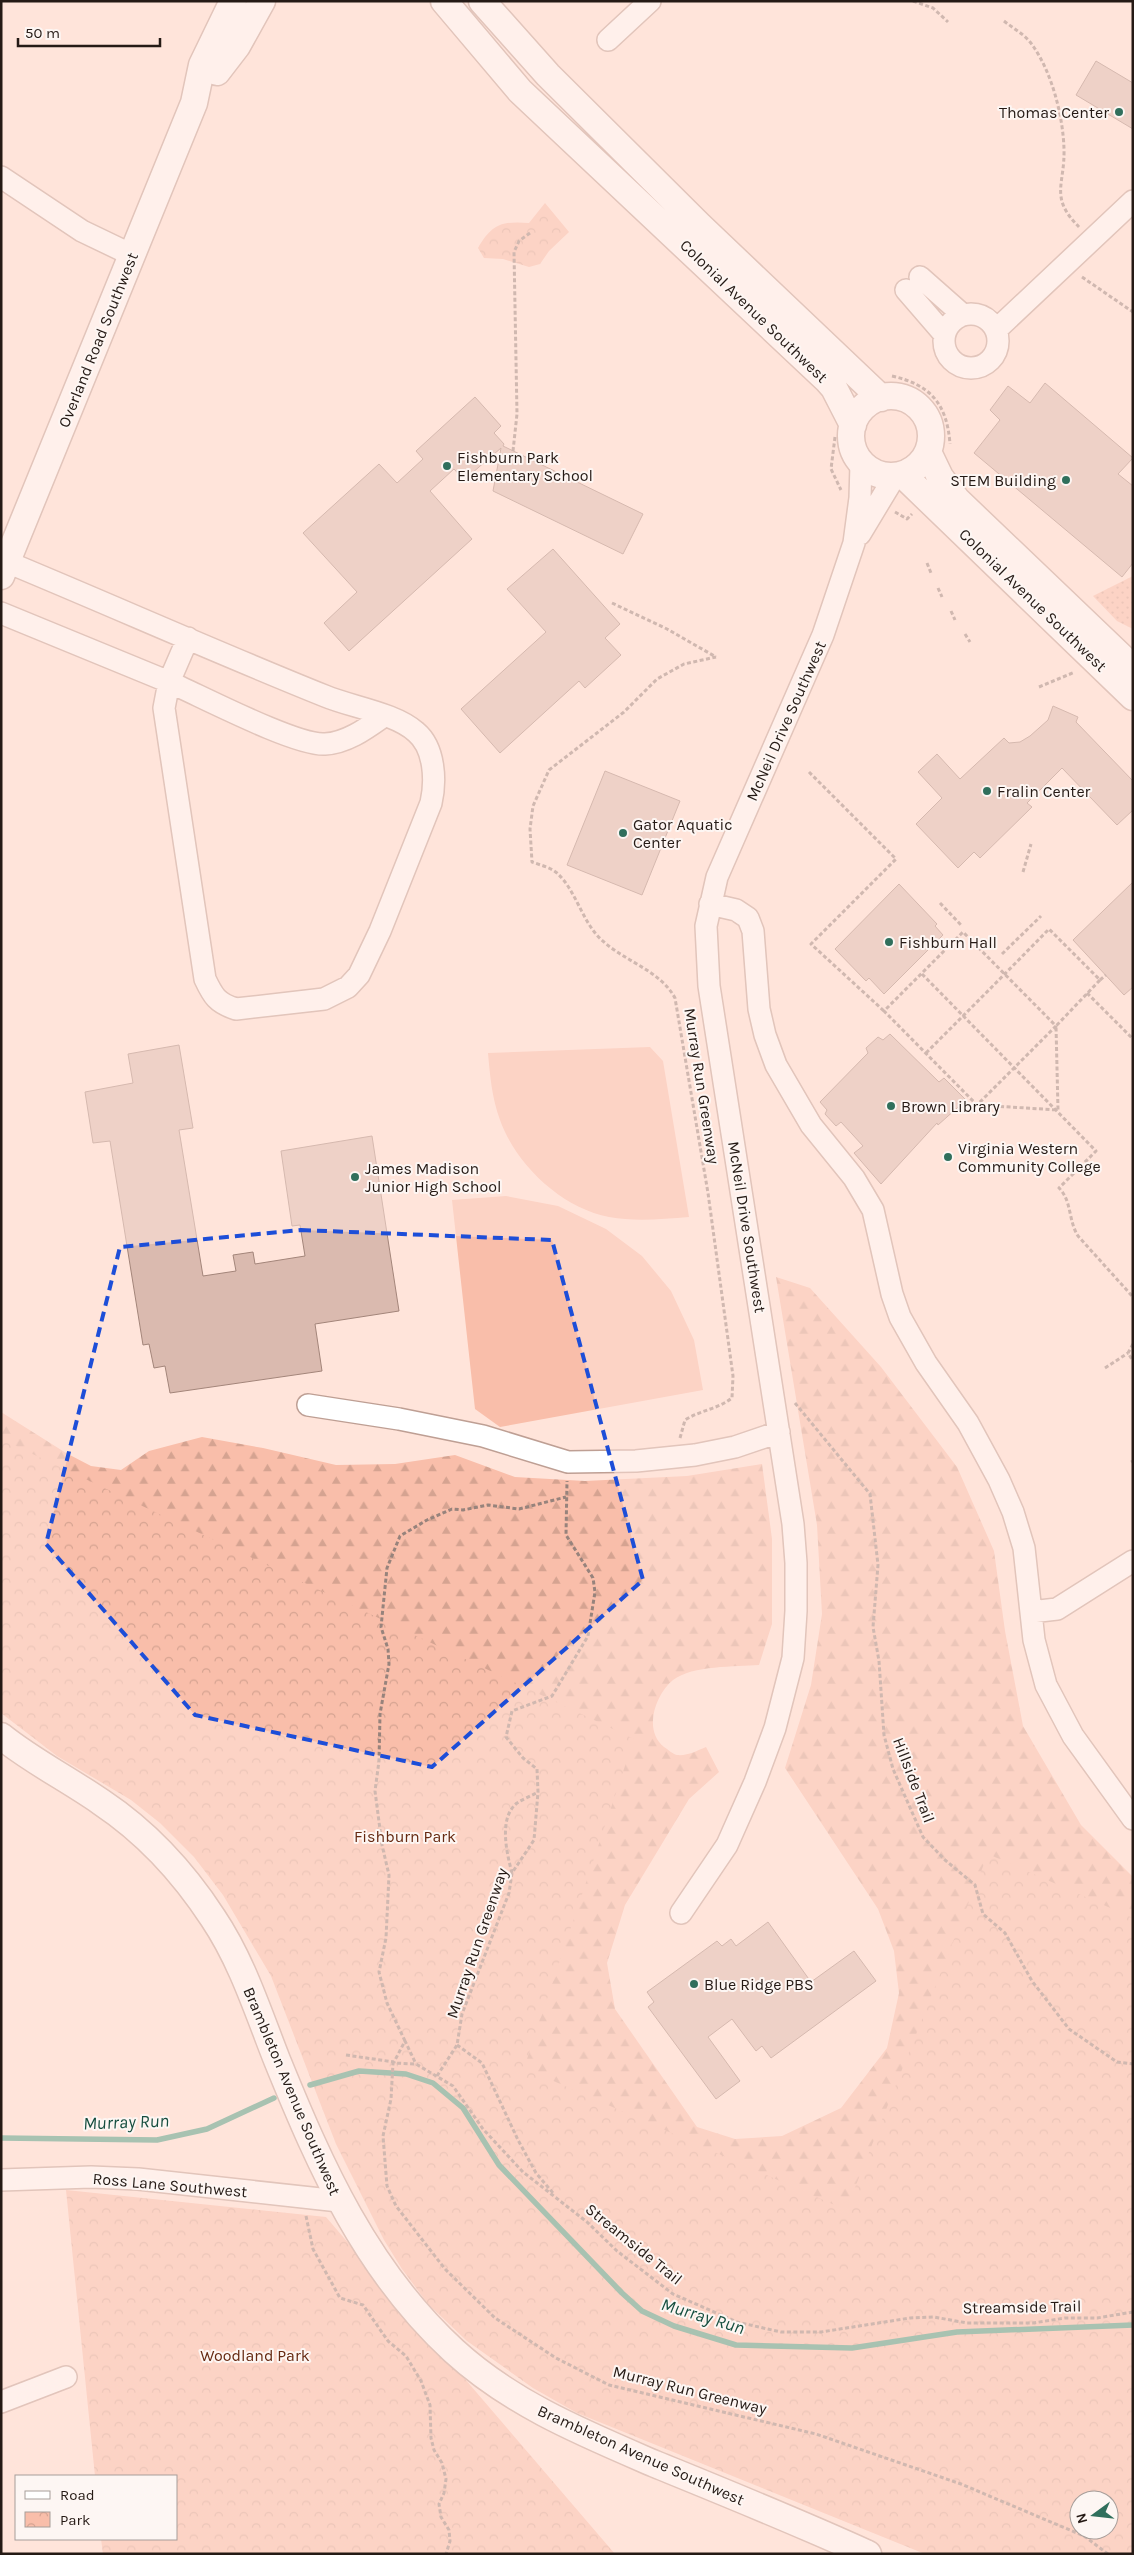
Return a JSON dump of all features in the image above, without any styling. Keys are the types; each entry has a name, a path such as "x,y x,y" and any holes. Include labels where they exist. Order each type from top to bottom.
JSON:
{"main road":[{"name":"Overland Road Southwest","path":"4,569 194,103 202,65 233,1"},
{"name":"Overland Road Southwest","path":"194,103 216,72 231,36 249,1"},
{"path":"216,72 237,46 262,1"},
{"name":"Colonial Avenue Southwest","path":"444,1 520,91 827,380 834,388 844,428 851,433 852,447 862,464"},
{"name":"Colonial Avenue Southwest","path":"482,1 562,88 721,246 881,398"},
{"path":"844,428 862,408 873,400 900,396 913,402 923,411 930,423 932,436 940,452 915,470 899,476 878,475 862,464"},
{"name":"Colonial Avenue Southwest","path":"940,452 940,477 957,500 1133,668"},
{"name":"Colonial Avenue Southwest","path":"899,476 1133,697"},
{"name":"Brambleton Avenue Southwest","path":"1,1736 134,1826 163,1854 193,1889 215,1920 253,1995 299,2113 339,2201 386,2275 418,2315 454,2351 518,2399 580,2432 868,2554"}],"street":[{"path":"608,40 650,1"},
{"path":"1,177 82,231 132,255"},
{"path":"996,330 1133,201"},
{"path":"944,334 913,284 963,315"},
{"path":"976,313 988,319 996,330 998,347 991,361 979,368 965,368 952,360 944,348 944,334 952,321 963,315 976,313"},
{"name":"McNeil Drive Southwest","path":"681,1913 727,1845 756,1782 775,1728 793,1658 796,1610 796,1563 779,1432 710,986 706,934 710,904 717,877 824,635 854,543 862,464"},
{"name":"McNeil Drive Southwest","path":"854,543 899,476"},
{"path":"4,569 188,638 326,697 404,723 417,732 427,745 432,767 434,791 380,931 359,975 348,987 324,999 236,1008 223,1005 214,999 205,979 164,708 169,682 188,638"},
{"path":"1,613 169,682 287,735 324,745 338,743 364,730 384,716"},
{"path":"710,904 736,910 748,918 753,931 759,1009 776,1065 811,1125 865,1194 873,1210 892,1294 900,1317 926,1363 968,1423 999,1480 1013,1512 1024,1548 1034,1640 1046,1685 1073,1736 1133,1819"},
{"path":"308,1405 399,1419 483,1436 568,1462 636,1460 695,1455 735,1447 779,1432"},
{"path":"1031,1612 1056,1609 1133,1561"},
{"name":"Ross Lane Southwest","path":"1,2180 92,2177 138,2179 339,2201"},
{"path":"1,2402 66,2376"}],"path":[{"path":"914,1 933,8 948,22"},
{"path":"1004,21 1033,45 1044,66 1060,119 1064,148 1063,176 1060,191 1062,207 1091,239"},
{"path":"512,450 517,414 514,252 519,241 530,232"},
{"path":"1075,274 1088,279 1133,312"},
{"path":"934,398 943,410 949,425 940,452"},
{"path":"844,428 831,469 839,489 845,492"},
{"path":"892,511 907,519 916,510"},
{"path":"927,563 931,573"},
{"path":"938,588 942,597"},
{"name":"Murray Run Greenway","path":"612,603 667,629 716,657 684,664 657,679 624,712 549,770 533,806 530,829 532,862 559,874 596,934 635,964 660,979 671,990 675,998 708,1193 733,1376 732,1398 721,1406 694,1414 685,1420 679,1439"},
{"path":"950,611 955,620"},
{"path":"964,634 970,642"},
{"path":"1039,687 1076,671"},
{"path":"809,772 896,859 811,944 884,1012 977,1105 1058,1110"},
{"path":"1023,872 1031,844"},
{"path":"940,903 961,925"},
{"path":"1002,954 1041,916"},
{"path":"926,1054 1049,929 1100,980"},
{"path":"884,1012 963,932 1056,1026 1058,1110"},
{"path":"922,974 1058,1110 1096,1151 1059,1188 1066,1196 1073,1228 1133,1297"},
{"path":"977,1105 1106,975"},
{"path":"1087,993 1133,1039"},
{"path":"1104,1368 1128,1354 1133,1344"},
{"path":"1128,1354 1133,1361"},
{"name":"Hillside Trail","path":"774,1400 792,1399 870,1494 878,1564 873,1627 879,1661 884,1735 893,1769 923,1837 945,1860 975,1885 983,1914 1005,1933 1032,1981 1069,2029 1117,2062 1133,2064"},
{"name":"Murray Run Greenway","path":"437,2076 457,2045 462,2014 509,1893 512,1873 534,1840 538,1792 537,1769 523,1758 506,1737 512,1711 552,1696 588,1636 595,1592 593,1578 566,1535 568,1462"},
{"path":"416,2064 386,2003 379,1972 386,1938 389,1875 382,1846 375,1791 379,1761 380,1714 389,1664 388,1649 381,1628 387,1568 400,1536 427,1520 452,1509 463,1510 488,1504 519,1509 566,1497"},
{"path":"512,1873 506,1851 510,1812 516,1804 538,1792"},
{"name":"Murray Run Greenway","path":"405,2041 393,2063 391,2098 383,2136 383,2160 387,2186 396,2206 445,2269 495,2318 556,2358 609,2385 816,2434 961,2484 1084,2536 1108,2554"},
{"path":"457,2045 482,2063 536,2173 559,2200"},
{"path":"346,2055 393,2063 416,2064 437,2076"},
{"name":"Streamside Trail","path":"437,2076 453,2086 483,2129 523,2172 587,2222 617,2251 673,2294 737,2322 781,2332 821,2332 910,2318 934,2317 967,2323 1033,2323 1065,2318 1097,2318 1133,2312"},
{"path":"303,2198 313,2249 340,2298 364,2305 388,2341 406,2356 421,2381 430,2405 430,2438 434,2450 442,2463 446,2479 444,2493 439,2504 441,2517 449,2530 450,2541 446,2554"}],"highlighted area":[{"path":"301,1230 552,1240 643,1580 432,1767 195,1715 46,1544 120,1247"}],"green space":[{"path":"545,203 569,232 549,251 540,264 529,267 503,259 484,258 478,248 493,229 505,224 529,223"},
{"path":"1133,576 1133,629 1117,621 1093,596"},
{"path":"650,1047 663,1061 689,1217 649,1220 629,1219 609,1217 591,1212 558,1194 529,1168 517,1153 507,1137 497,1112 488,1053"},
{"path":"506,1196 558,1206 606,1229 642,1256 671,1291 694,1340 703,1390 500,1427 475,1409 452,1200"},
{"path":"776,1277 810,1288 881,1367 957,1467 994,1551 1005,1631 1023,1726 1081,1825 1133,1877 1133,2298 820,2324 204,1843 1,1693 1,1412 66,1453 91,1466 121,1470 149,1451 202,1437 263,1448 336,1465 395,1464 455,1455 515,1477 585,1481 687,1476 762,1464 772,1539 772,1624 759,1665 703,1669 681,1675 673,1680 661,1694 654,1713 653,1722 658,1740 664,1747 675,1754 681,1755 706,1747 719,1772 689,1799 625,1905 607,1963 615,2009 697,2127 735,2139 782,2136 841,2108 887,2048 899,1993 894,1951 878,1909 785,1768 811,1685 822,1614 817,1525"},
{"name":"Fishburn Park","path":"1,1439 634,1739 524,2068 846,2210 988,1854 1133,1918 1133,2554 925,2554 577,2413 533,2388 467,2341 428,2304 402,2269 384,2240 336,2144 271,1976 223,1895 194,1857 160,1823 131,1800 57,1756 1,1713"},
{"name":"Woodland Park","path":"66,2190 326,2217 615,2554 103,2554 101,2540 178,2540 178,2475 95,2475"}],"building":[{"name":"Thomas Center","path":"1096,61 1133,83 1133,129 1076,95"},
{"name":"STEM Building","path":"1045,383 1133,458 1118,474 1133,486 1133,563 1122,577 974,453 1000,420 990,410 1008,386 1030,403"},
{"path":"475,397 501,426 494,433 504,444 503,446 643,514 623,554 493,491 501,448 464,480 454,469 430,491 472,539 349,651 324,623 357,592 303,533 379,464 397,483 423,459 416,451"},
{"path":"553,549 620,624 605,638 621,655 585,688 579,681 500,753 461,709 546,632 507,589"},
{"name":"Fralin Center","path":"1053,706 1078,717 1076,722 1133,781 1133,810 1117,825 1062,768 1027,803 1032,807 980,858 974,852 958,868 916,824 942,798 918,772 937,754 960,779 1004,738 1009,743 1020,742 1030,736 1048,720"},
{"name":"Gator Aquatic Center","path":"605,771 680,801 642,895 567,865"},
{"path":"1133,882 1133,987 1124,995 1073,940"},
{"name":"Fishburn Hall","path":"899,884 937,924 935,926 943,935 884,994 869,978 866,981 835,949"},
{"name":"Brown Library","path":"890,1034 939,1082 944,1078 966,1100 938,1125 937,1123 881,1184 854,1153 863,1146 841,1122 836,1126 825,1114 827,1110 820,1102 868,1053 866,1048 878,1037 883,1040"},
{"path":"179,1045 193,1128 179,1130 203,1276 236,1271 233,1255 253,1252 255,1264 305,1256 300,1225 292,1226 281,1151 372,1136 399,1311 315,1324 322,1371 170,1393 165,1366 154,1368 149,1344 143,1345 110,1141 93,1143 85,1092 133,1083 128,1054"},
{"path":"768,1922 811,1982 854,1951 876,1981 771,2058 762,2046 756,2051 732,2019 708,2037 740,2081 716,2099 648,2007 654,2002 647,1992 717,1941 722,1946 731,1939 736,1946"}],"waterway":[{"name":"Murray Run","path":"310,2085 359,2071 406,2074 433,2083 463,2108 499,2165 622,2293 642,2311 674,2326 736,2345 852,2348 957,2332 1133,2325"},
{"name":"Murray Run","path":"1,2138 157,2140 207,2129 274,2098"}],"place":[{"name":"Thomas Center","path":"1119,112"},
{"name":"Fishburn Park Elementary School","path":"447,466"},
{"name":"STEM Building","path":"1066,480"},
{"name":"Fralin Center","path":"987,791"},
{"name":"Gator Aquatic Center","path":"623,833"},
{"name":"Fishburn Hall","path":"889,942"},
{"name":"Brown Library","path":"891,1106"},
{"name":"Virginia Western Community College","path":"948,1157"},
{"name":"James Madison Junior High School","path":"355,1177"},
{"name":"Blue Ridge PBS","path":"694,1984"}]}
